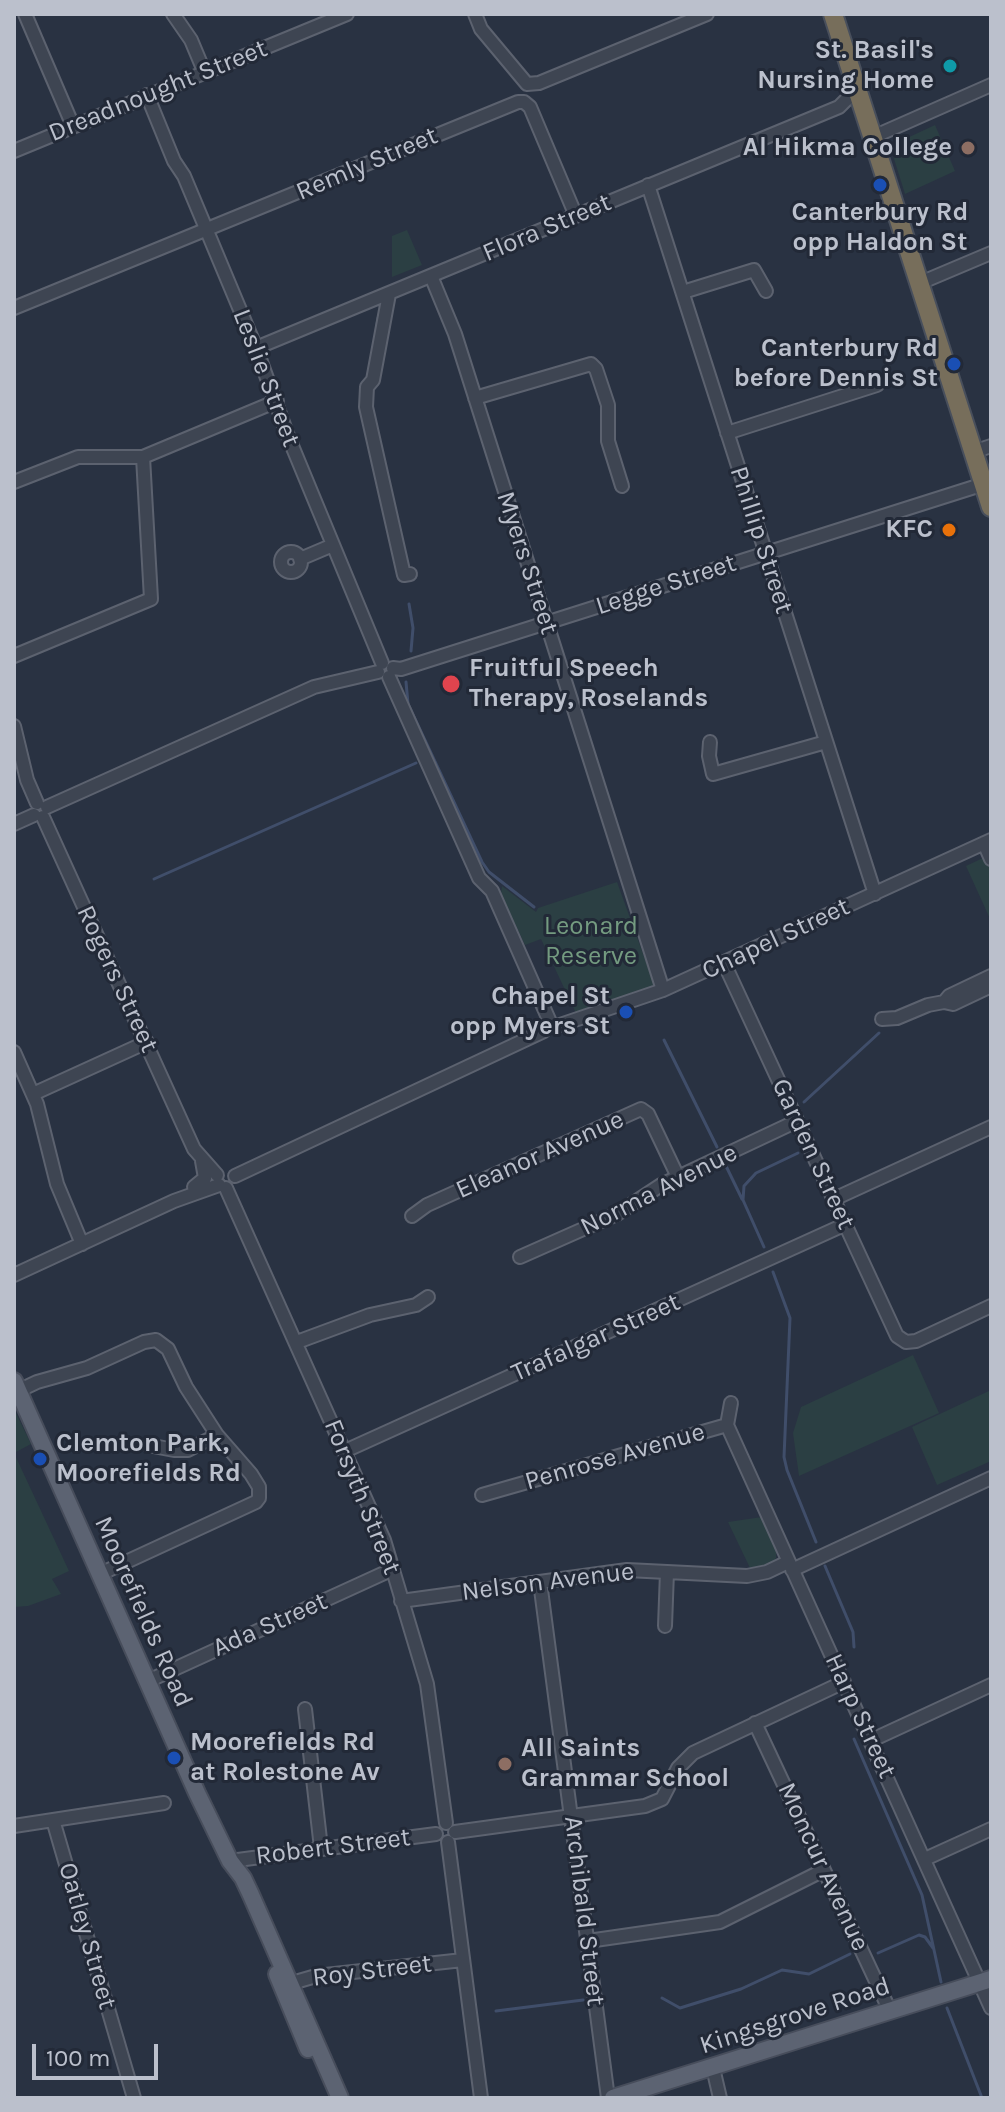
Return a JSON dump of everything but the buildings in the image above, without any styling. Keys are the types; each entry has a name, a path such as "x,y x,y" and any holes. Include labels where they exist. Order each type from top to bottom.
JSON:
{"highway":[{"path":"833,14 920,283 982,449 984,484 991,507"}],"main road":[{"name":"Moorefields Road","path":"16,1386 230,1861 234,1880 340,2098"},
{"name":"Kingsgrove Road","path":"611,2098 986,1981"},
{"name":"Moorefields Road","path":"286,1984 329,2098"}],"street":[{"path":"25,14 73,126"},
{"path":"173,14 191,40 204,71"},
{"name":"Dreadnought Street","path":"14,151 347,14"},
{"path":"475,14 481,29 527,84 524,102 530,107 576,216"},
{"path":"527,84 539,83 707,14"},
{"path":"873,137 991,85"},
{"name":"Leslie Street","path":"147,95 207,230 386,670 479,878 492,891 550,1026"},
{"name":"Flora Street","path":"256,348 860,98"},
{"name":"Remly Street","path":"14,308 524,102"},
{"name":"Phillip Street","path":"648,185 875,894"},
{"path":"920,283 991,253"},
{"path":"683,292 754,270 766,291"},
{"name":"Myers Street","path":"431,276 455,334 663,990"},
{"path":"389,294 373,380 367,387 366,407 404,575 410,574"},
{"path":"592,365 595,350"},
{"path":"475,398 583,364 592,365 598,372 608,405 608,441 622,486"},
{"path":"727,433 877,385"},
{"path":"14,482 78,457 143,457 277,401"},
{"path":"14,656 151,599 143,457"},
{"name":"Legge Street","path":"14,824 314,687 401,669 984,484"},
{"path":"300,559 333,545"},
{"name":"Rogers Street","path":"14,726 27,780 40,810 192,1140 220,1179"},
{"path":"710,742 713,774 826,742"},
{"path":"988,842 991,859"},
{"name":"Chapel Street","path":"220,1179 234,1184 235,1176 550,1026 663,990 988,842"},
{"name":"Garden Street","path":"724,963 895,1331 906,1342 916,1341 991,1306"},
{"path":"944,1002 949,996 991,976"},
{"path":"882,1019 891,1020 928,1005 953,1004 991,986"},
{"path":"33,1094 147,1042"},
{"path":"14,1052 33,1094 57,1184 82,1244"},
{"name":"Eleanor Avenue","path":"412,1216 427,1205 641,1109 648,1114 678,1177"},
{"name":"Norma Avenue","path":"520,1257 617,1214 650,1190 797,1121"},
{"path":"834,1199 991,1127"},
{"name":"Rogers Street","path":"192,1140 194,1149 220,1179"},
{"path":"174,1201 205,1178 202,1160"},
{"path":"14,1275 220,1179"},
{"path":"194,1187 220,1179"},
{"name":"Forsyth Street","path":"220,1179 297,1342 384,1540 427,1684 450,1832 481,2098"},
{"name":"Trafalgar Street","path":"345,1451 846,1224"},
{"path":"297,1342 370,1315 416,1305 428,1297"},
{"path":"16,1386 87,1368 144,1342 156,1340 168,1349 180,1379 217,1435 255,1480 260,1492 258,1500 100,1574"},
{"name":"Penrose Avenue","path":"482,1495 727,1425 731,1403"},
{"name":"Harp Street","path":"727,1425 925,1859 986,1981 991,2008"},
{"path":"148,1445 188,1450 217,1435"},
{"name":"Nelson Avenue","path":"401,1601 627,1570 747,1576 767,1572 790,1566 991,1478"},
{"name":"Ada Street","path":"148,1681 393,1569"},
{"path":"665,1626 667,1572"},
{"name":"Archibald Street","path":"540,1582 611,2098"},
{"path":"450,1832 645,1806 662,1799 678,1768 693,1753 844,1682"},
{"path":"872,1740 991,1685"},
{"path":"305,1709 321,1848"},
{"name":"Moncur Avenue","path":"755,1723 890,2011"},
{"path":"14,1826 164,1803"},
{"name":"Oatley Street","path":"53,1820 134,2098"},
{"path":"925,1859 991,1829"},
{"name":"Robert Street","path":"230,1861 436,1834 439,1839 450,1832"},
{"path":"588,1941 720,1922 824,1870"},
{"name":"Roy Street","path":"286,1984 316,1976 463,1960"},
{"path":"713,2068 720,2098"}],"green space":[{"path":"935,125 955,171 905,194 890,146"},
{"path":"407,230 422,265 392,277 392,236"},
{"path":"985,857 991,871 991,921 966,866"},
{"name":"Leonard Reserve","path":"617,882 655,987 576,1013 541,939 525,945 501,894 502,886 536,912 538,908"},
{"path":"913,1355 939,1413 799,1476 793,1433 801,1407"},
{"path":"991,1390 991,1461 937,1485 912,1427"},
{"path":"14,1409 31,1444 14,1453"},
{"path":"14,1453 69,1571 52,1579 61,1594 28,1606 14,1607"},
{"path":"762,1517 776,1548 776,1558 771,1565 750,1568 728,1522"}],"waterway":[{"path":"375,338 378,318"},
{"path":"409,604 413,628 411,651"},
{"path":"406,682 408,704 482,862 489,872 534,907"},
{"path":"154,879 416,763"},
{"path":"804,1102 879,1033"},
{"path":"664,1040 717,1147"},
{"path":"764,1247 743,1200 744,1186 756,1173 798,1153"},
{"path":"726,1166 742,1199"},
{"path":"773,1272 790,1318 784,1457 816,1542"},
{"path":"825,1566 853,1632 854,1647"},
{"path":"854,1739 922,1895 941,1982"},
{"path":"878,1953 919,1935 925,1937 933,1948"},
{"path":"662,1998 680,2008 741,1989 782,1970 809,1974 850,1954"},
{"path":"496,2011 583,2000"},
{"path":"947,2008 982,2098"}],"place":[{"name":"St. Basil's Nursing Home","path":"950,66"},
{"name":"Al Hikma College","path":"968,148"},
{"name":"Canterbury Rd opp Haldon St","path":"880,185"},
{"name":"Canterbury Rd before Dennis St","path":"954,364"},
{"name":"KFC","path":"949,530"},
{"name":"Fruitful Speech Therapy, Roselands","path":"451,684"},
{"name":"Chapel St opp Myers St","path":"626,1012"},
{"name":"Clemton Park, Moorefields Rd","path":"40,1459"},
{"name":"Moorefields Rd at Rolestone Av","path":"174,1758"},
{"name":"All Saints Grammar School","path":"505,1764"}]}
